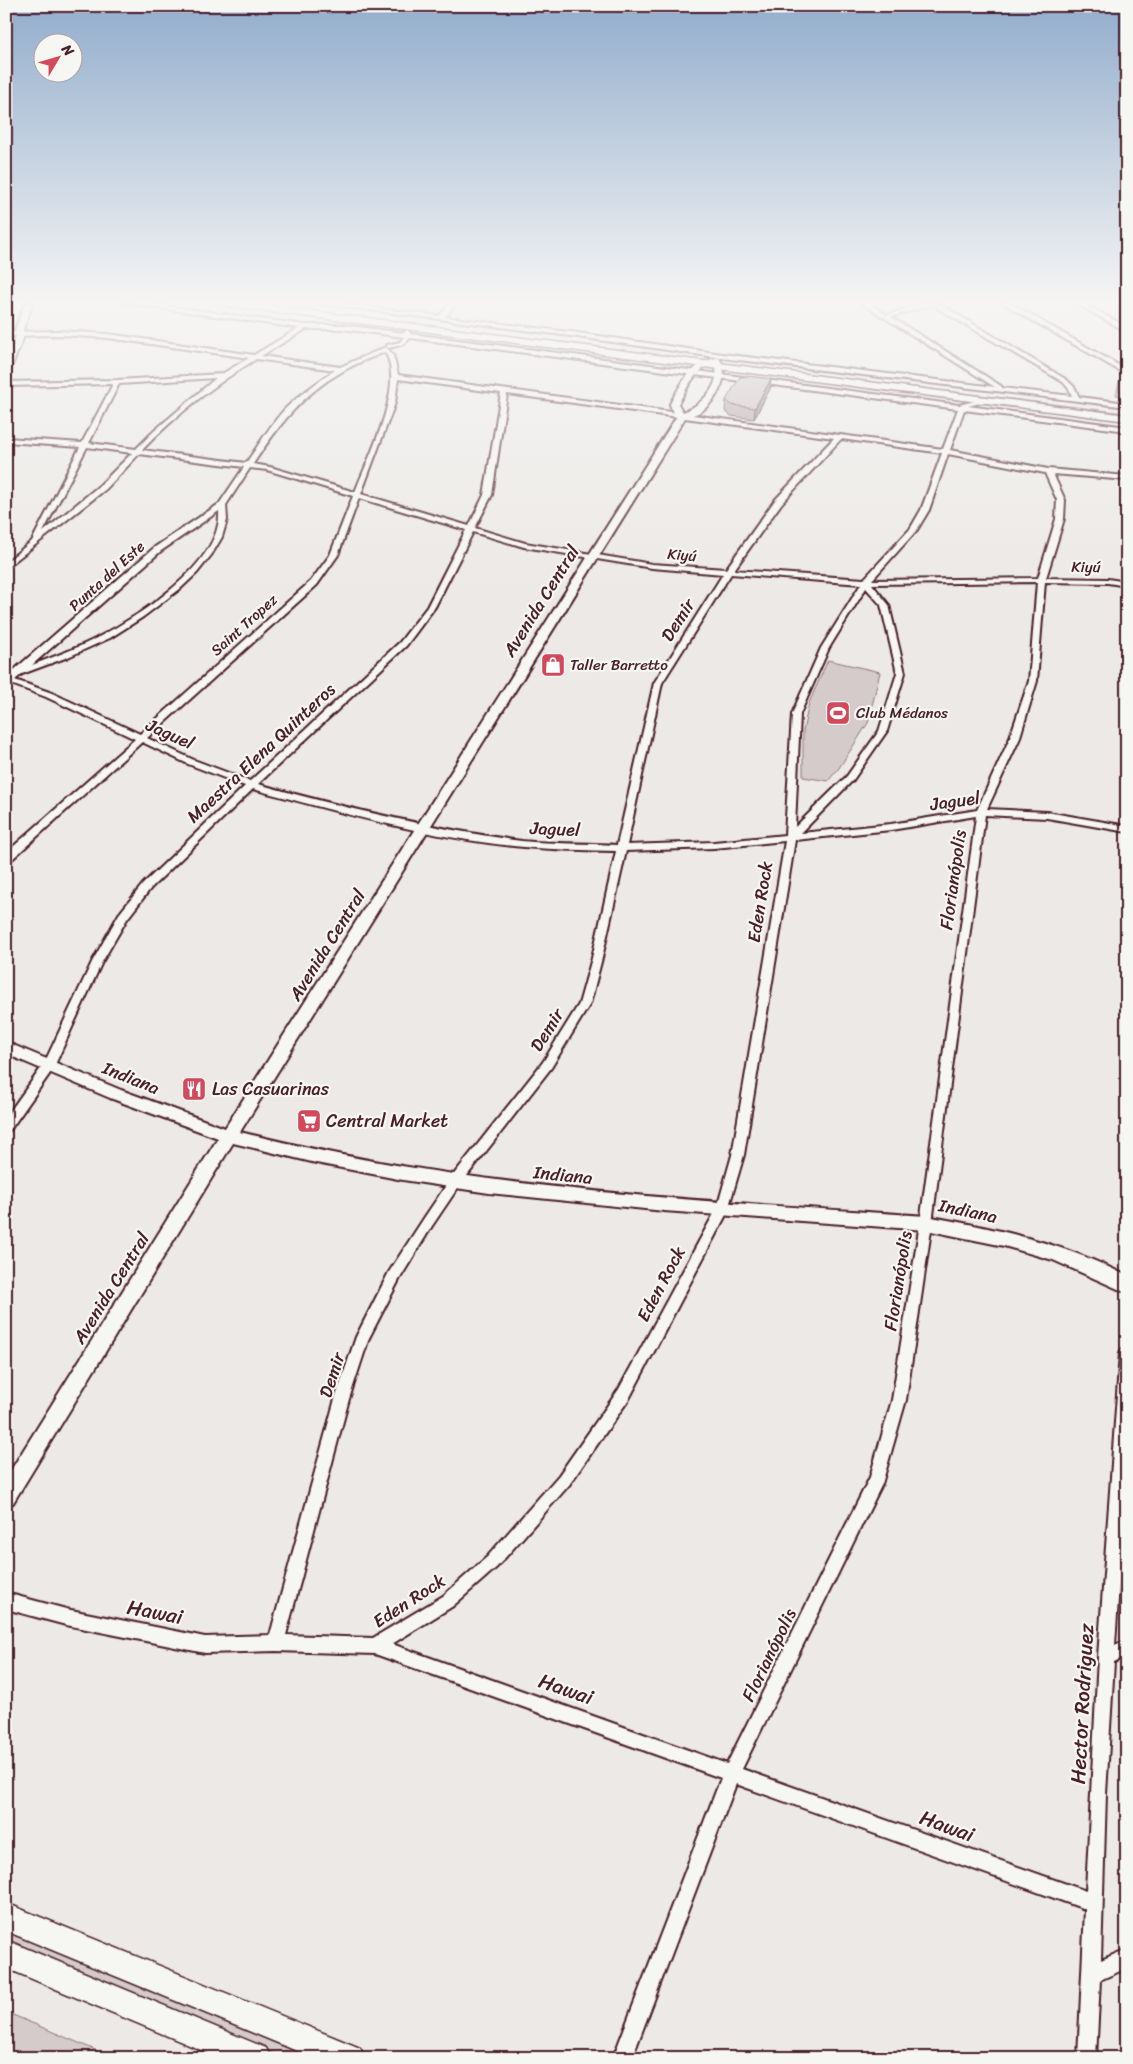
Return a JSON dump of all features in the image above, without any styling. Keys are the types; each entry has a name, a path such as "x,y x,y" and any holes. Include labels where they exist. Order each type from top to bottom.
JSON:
{"main road":[{"path":"981,399 1127,418"},
{"path":"1042,399 1127,412"},
{"path":"6,1917 350,2058"},
{"path":"6,1954 256,2058"}],"street":[{"path":"33,543 108,399"},
{"path":"6,566 33,543 69,517 103,487 156,432 195,399"},
{"name":"Punta del Este","path":"9,680 158,549 222,504 247,465 288,410 301,399"},
{"name":"Saint Tropez","path":"6,859 314,583 334,555 393,399"},
{"name":"Maestra Elena Quinteros","path":"6,1127 49,1066 97,962 124,917 147,886 251,785 403,644 431,607 488,496 503,399"},
{"path":"553,399 944,452 1048,472 1127,478"},
{"path":"677,399 674,404 676,410 682,416"},
{"name":"Avenida Central","path":"6,1496 424,829 592,556 682,416 703,405 705,399"},
{"path":"923,399 1127,429"},
{"path":"1079,399 1127,405"},
{"path":"962,406 986,400"},
{"name":"Eden Rock","path":"374,1646 448,1602 492,1562 564,1480 624,1394 723,1209 738,1154 790,838 796,714 825,648 866,582 913,530 925,510 944,452 962,406"},
{"name":"Demir","path":"276,1643 342,1399 363,1337 394,1276 455,1182 547,1065 584,1004 597,958 658,683 728,572 778,502 840,437"},
{"name":"Kiyú","path":"6,440 85,445 268,468 524,545 652,566 866,582 1041,580 1127,584"},
{"name":"Florianópolis","path":"622,2058 732,1772 877,1479 899,1400 926,1223 982,812 1014,740 1033,681 1041,580 1060,519 1060,500 1048,472"},
{"name":"Punta del Este","path":"9,680 67,656 107,636 142,614 174,590 201,564 217,540 223,521 222,504"},
{"path":"790,838 850,778 884,731 901,673 885,605 866,582"},
{"name":"Jaguel","path":"9,680 49,696 191,762 251,785 341,810 424,829 524,844 622,848 714,845 892,827 982,812 1047,815 1127,829"},
{"name":"Indiana","path":"6,1048 149,1108 230,1136 361,1165 455,1182 616,1201 926,1223 962,1229 1052,1252 1087,1264 1127,1285"},
{"name":"Hector Rodriguez","path":"1087,2058 1106,1657 1127,1353"},
{"name":"Hawai","path":"6,1601 66,1617 205,1645 276,1643 374,1646 1093,1902"},
{"path":"1106,1657 1127,1648"},
{"path":"1092,1974 1127,1958"}],"shaded area":[{"path":"994,399 1016,399 1127,413 1127,416"},
{"name":"Club Médanos","path":"828,660 880,672 868,723 839,768 828,781 803,777 803,731 809,703"},
{"path":"6,1928 320,2058 285,2058 6,1943"},
{"path":"6,2012 114,2058 6,2058"}],"building":[{"path":"760,399 755,408 732,405 726,400"}],"place":[{"name":"Taller Barretto","path":"553,665"},
{"name":"Club Médanos","path":"838,713"},
{"name":"Las Casuarinas","path":"194,1089"},
{"name":"Central Market","path":"309,1121"}]}
